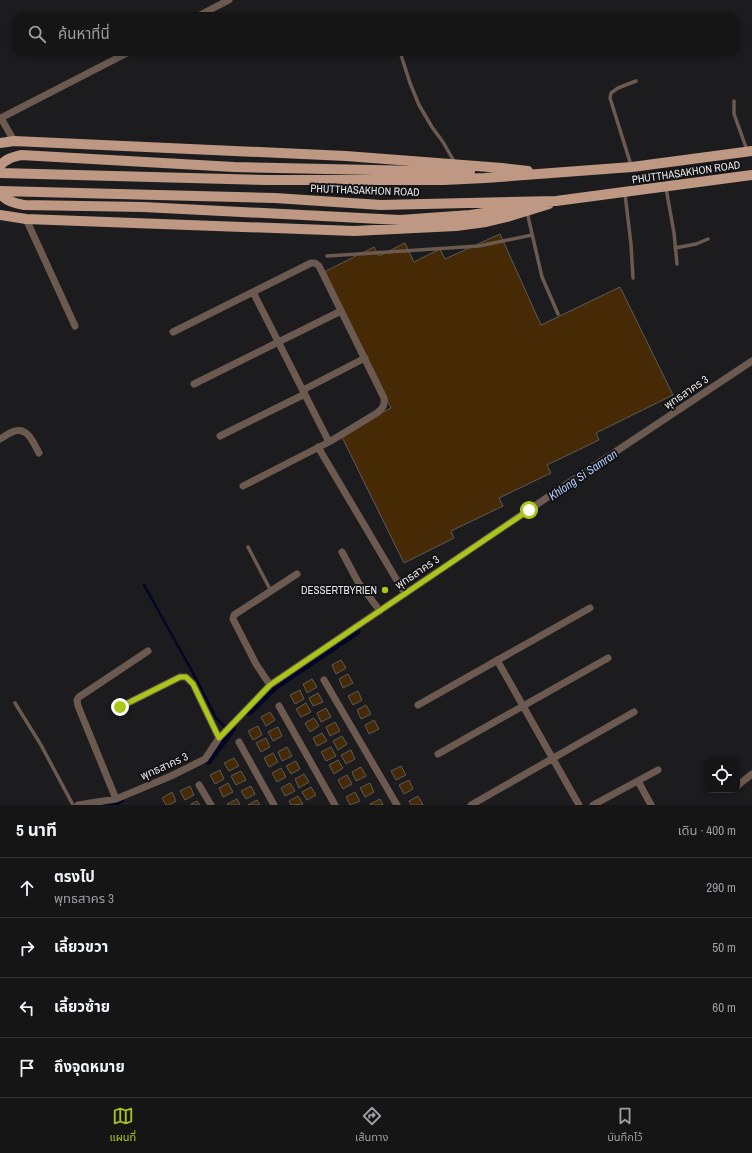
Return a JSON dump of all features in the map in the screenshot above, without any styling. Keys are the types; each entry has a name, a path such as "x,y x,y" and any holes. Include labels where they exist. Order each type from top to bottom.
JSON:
{"main road":[{"path":"0,143 14,141 346,156 556,173"},
{"name":"PHUTTHASAKHON ROAD","path":"0,173 266,180 394,181 484,178 632,167 750,152"},
{"path":"0,166 10,158 21,155 234,167 418,172 556,173"},
{"name":"PHUTTHASAKHON ROAD","path":"0,192 275,198 381,205 556,201 752,175"},
{"path":"0,192 2,197 24,205 143,207 400,220 493,212 556,201"},
{"path":"0,215 26,219 354,231 456,226 486,222 527,212 556,201"}],"street":[{"path":"205,12 224,1"},
{"path":"14,141 1,118 121,56"},
{"path":"26,219 74,326"},
{"path":"173,332 311,263 315,263 319,266 384,398 382,408 329,442 243,486"},
{"path":"253,292 329,442"},
{"path":"194,384 341,310"},
{"path":"220,436 304,392 364,358"},
{"name":"พุทธสาคร 3","path":"78,805 116,799 171,776 204,759 219,738 270,685 752,361"},
{"path":"0,439 15,431 23,431 29,435 40,453"},
{"path":"318,447 405,594"},
{"path":"342,552 358,582 380,611"},
{"path":"270,685 256,664 233,619 234,615 297,574"},
{"path":"418,705 590,608"},
{"path":"116,799 78,706 77,700 79,697 148,651"},
{"path":"438,754 608,658"},
{"path":"497,660 579,805"},
{"path":"120,707 180,677 186,677 193,684 219,738"},
{"path":"324,680 397,805"},
{"path":"278,706 335,805"},
{"path":"471,805 634,712"},
{"path":"239,742 274,805"},
{"path":"594,805 658,770"},
{"path":"740,784 752,774"},
{"path":"638,781 651,805"},
{"path":"199,785 211,805"}],"lane":[{"path":"401,56 410,83 420,105 455,164"},
{"path":"632,167 610,98 611,93 614,90 636,81"},
{"path":"734,102 734,114 750,152"},
{"path":"665,187 674,233 677,264"},
{"path":"625,192 633,278"},
{"path":"527,212 536,260 558,314"},
{"path":"327,256 479,246 532,235"},
{"path":"675,248 688,246 708,239"},
{"path":"248,547 271,591"},
{"path":"15,702 41,745 73,805"}],"building":[{"path":"500,234 541,325 620,287 673,395 596,433 599,440 547,465 551,473 499,498 503,506 451,531 454,538 404,563 340,433 391,408 324,272 374,247 379,256 405,243 414,262 440,249 445,259"},
{"path":"341,660 346,668 336,674 332,665"},
{"path":"348,674 353,683 343,688 339,679"},
{"path":"312,679 317,687 307,693 303,684"},
{"path":"300,690 304,699 295,704 290,695"},
{"path":"358,691 362,700 353,705 348,696"},
{"path":"318,693 323,702 313,706 309,698"},
{"path":"306,703 311,712 301,717 296,709"},
{"path":"366,705 371,714 361,719 357,710"},
{"path":"326,708 331,717 321,722 317,713"},
{"path":"270,712 275,720 266,726 261,717"},
{"path":"314,718 319,726 310,732 305,723"},
{"path":"374,720 379,729 369,734 365,725"},
{"path":"335,722 340,731 330,736 326,727"},
{"path":"258,726 262,735 253,740 248,731"},
{"path":"278,727 282,736 273,741 268,732"},
{"path":"322,733 327,741 317,746 313,738"},
{"path":"342,736 347,744 338,750 333,741"},
{"path":"266,738 270,747 261,752 256,743"},
{"path":"287,747 292,756 282,761 278,752"},
{"path":"331,747 336,756 326,761 321,752"},
{"path":"351,750 355,759 346,764 341,755"},
{"path":"273,753 278,762 269,767 264,758"},
{"path":"234,758 239,766 229,771 224,763"},
{"path":"338,760 343,768 334,774 329,765"},
{"path":"296,761 300,769 291,774 286,766"},
{"path":"401,766 406,775 396,780 391,771"},
{"path":"361,767 366,776 356,781 352,772"},
{"path":"281,768 286,777 277,782 272,773"},
{"path":"220,770 224,779 215,784 210,775"},
{"path":"241,771 246,780 236,785 231,776"},
{"path":"304,774 309,782 299,788 295,779"},
{"path":"347,775 352,784 343,789 338,780"},
{"path":"409,780 413,789 404,794 399,785"},
{"path":"228,783 233,792 223,797 219,788"},
{"path":"290,783 295,791 285,796 281,788"},
{"path":"370,783 374,792 365,797 360,788"},
{"path":"190,786 194,795 185,800 180,791"},
{"path":"251,786 255,794 246,799 241,791"},
{"path":"311,787 316,795 307,800 302,792"},
{"path":"172,792 176,801 166,805 162,798"},
{"path":"355,792 360,801 350,805 346,797"},
{"path":"298,796 303,804 291,805 289,801"},
{"path":"418,796 423,805 411,805 409,801"},
{"path":"237,799 240,805 227,804"},
{"path":"380,799 383,805 370,805 370,804"},
{"path":"257,800 260,805 248,805"},
{"path":"197,801 200,805 190,805"}],"waterway":[{"path":"144,585 197,680 216,718 226,728"},
{"name":"Khlong Si Samran","path":"249,711 273,687 356,631"},
{"name":"Khlong Si Samran","path":"208,760 232,728"},
{"name":"Khlong Si Samran","path":"106,805 120,799"}],"place":[{"name":"DESSERTBYRIEN","path":"385,590"}],"route":[{"path":"120,707 180,677 186,677 193,684 219,738 270,685 529,510"}]}
